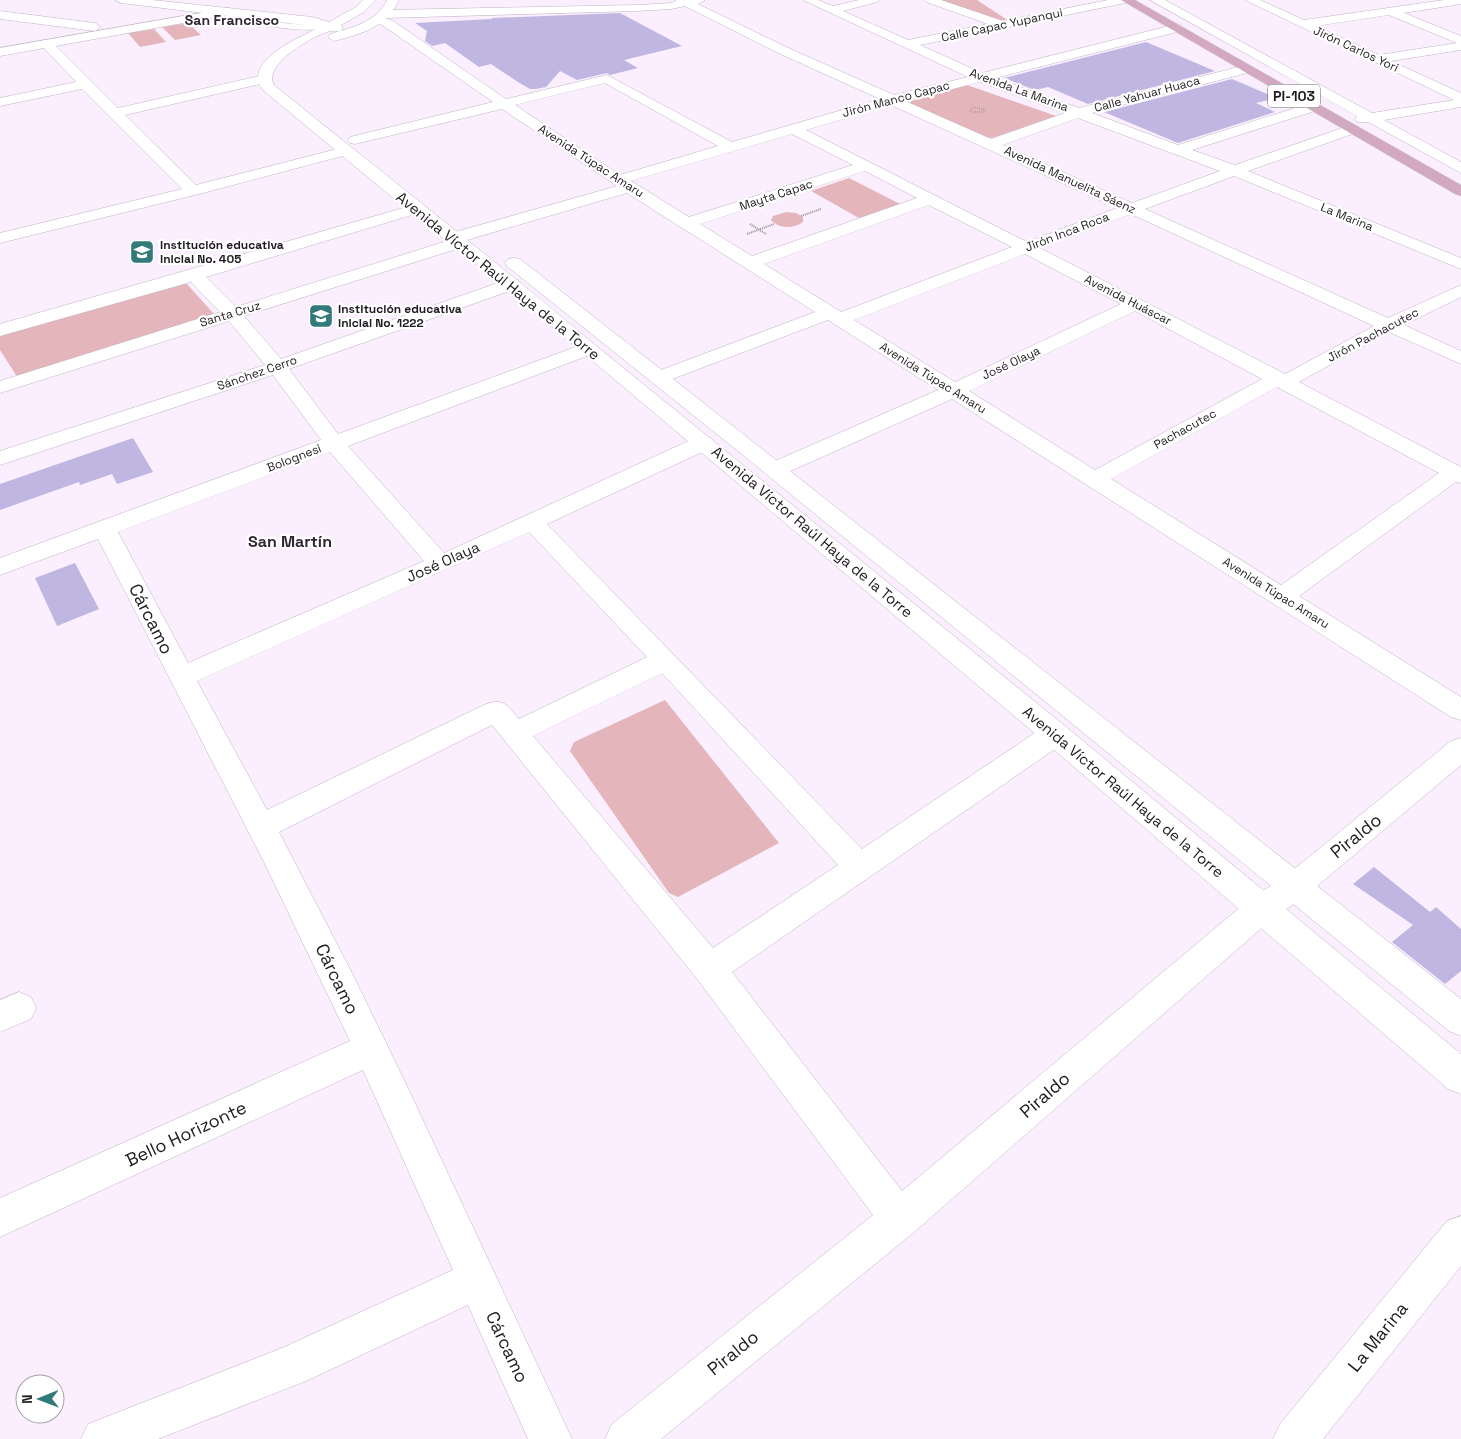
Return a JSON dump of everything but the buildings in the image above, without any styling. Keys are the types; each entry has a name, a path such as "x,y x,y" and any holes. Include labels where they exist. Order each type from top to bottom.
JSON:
{"main road":[{"name":"PI-103","path":"1129,1 1461,191"}],"street":[{"path":"121,0 264,16 362,21 591,5 654,7 689,1"},
{"path":"188,0 362,21 393,0"},
{"name":"Avenida Víctor Raúl Haya de la Torre","path":"370,0 362,21 319,43 283,70 283,82 289,90 416,209 463,237 512,284 588,349 1055,734 1461,1077"},
{"path":"497,12 501,0"},
{"name":"Avenida La Marina","path":"809,0 980,77 1081,112 1233,170"},
{"path":"832,10 873,0"},
{"path":"930,0 1010,24"},
{"path":"1156,0 1461,169"},
{"name":"Calle Capac Yupanqui","path":"908,44 1129,1 1162,0"},
{"name":"Jirón Carlos Yori","path":"1251,0 1461,98"},
{"name":"Avenida Manuelita Sáenz","path":"689,1 892,100 1461,358"},
{"path":"1304,24 1461,1"},
{"path":"0,10 16,3"},
{"path":"995,9 1010,24"},
{"path":"0,52 229,12"},
{"path":"1391,12 1461,40"},
{"path":"0,15 122,30"},
{"name":"Avenida Víctor Raúl Haya de la Torre","path":"362,21 282,53 268,66 264,74 264,79 269,88 350,146 463,237 660,377 1293,888 1461,1020"},
{"name":"Avenida Túpac Amaru","path":"362,21 377,30 410,38"},
{"name":"Avenida Túpac Amaru","path":"362,21 390,24 504,104 624,184 1461,710"},
{"name":"Jirón Manco Capac","path":"624,184 729,146 792,128 980,77 1176,28"},
{"path":"0,44 27,47"},
{"path":"47,44 193,191"},
{"path":"1378,59 1461,46"},
{"name":"Calle Yahuar Huaca","path":"992,144 1120,100 1246,69"},
{"path":"116,113 264,79"},
{"path":"0,238 193,191 504,104 607,79 729,146"},
{"path":"0,102 85,84"},
{"name":"Jirón Inca Roca","path":"660,377 1026,248 1368,118 1461,102"},
{"path":"1179,149 1313,107"},
{"name":"Avenida Huáscar","path":"792,128 1136,304 1458,474"},
{"name":"Mayta Capac","path":"687,223 866,166"},
{"path":"1433,175 1461,169"},
{"name":"La Marina","path":"1233,170 1461,264"},
{"name":"Santa Cruz","path":"3,380 232,313 624,184"},
{"path":"750,263 930,199"},
{"path":"0,330 416,209"},
{"path":"194,275 232,313 277,367 334,443 440,564"},
{"name":"Sánchez Cerro","path":"0,458 277,367 512,284"},
{"name":"Jirón Pachacutec","path":"1281,380 1461,290"},
{"name":"José Olaya","path":"776,469 953,390 1136,304"},
{"name":"Bolognesi","path":"0,567 588,349"},
{"name":"Pachacutec","path":"1093,480 1281,380"},
{"name":"José Olaya","path":"181,677 440,564 703,442"},
{"path":"1282,596 1458,474"},
{"path":"532,522 665,660 860,868"},
{"name":"Cárcamo","path":"105,529 261,827 371,1049 550,1439"},
{"path":"514,733 665,660"},
{"path":"261,827 496,711 710,969 900,1219"},
{"path":"710,969 1055,734"},
{"name":"Piraldo","path":"628,1439 900,1219 1261,909 1293,888 1461,749"},
{"name":"Bello Horizonte","path":"0,1218 371,1049"},
{"name":"La Marina","path":"1296,1439 1461,1235"},
{"path":"103,1439 291,1366 476,1280"}],"path":[{"path":"962,114 978,113 986,110 973,107 971,112"},
{"path":"801,216 821,209"},
{"path":"743,220 790,248"}],"shaded area":[{"path":"935,0 977,0 1009,21 1001,23"},
{"path":"188,23 201,35 175,40 162,27"},
{"path":"154,29 166,42 140,47 128,33"},
{"path":"967,85 1056,116 992,138 910,103 911,101"},
{"path":"849,178 900,204 859,218 811,191"},
{"path":"786,212 796,213 803,217 803,222 795,226 786,227 778,225 771,220 773,216"},
{"path":"185,282 214,314 21,376 16,375 0,350 0,333"},
{"path":"665,700 779,843 678,897 669,893 570,751 574,742"}],"place":[{"name":"Institución educativa inicial No. 405","path":"142,252"},
{"name":"Institución educativa inicial No. 1222","path":"321,316"}],"district":[{"name":"San Francisco","path":"232,20"},
{"name":"San Martín","path":"290,541"}]}
